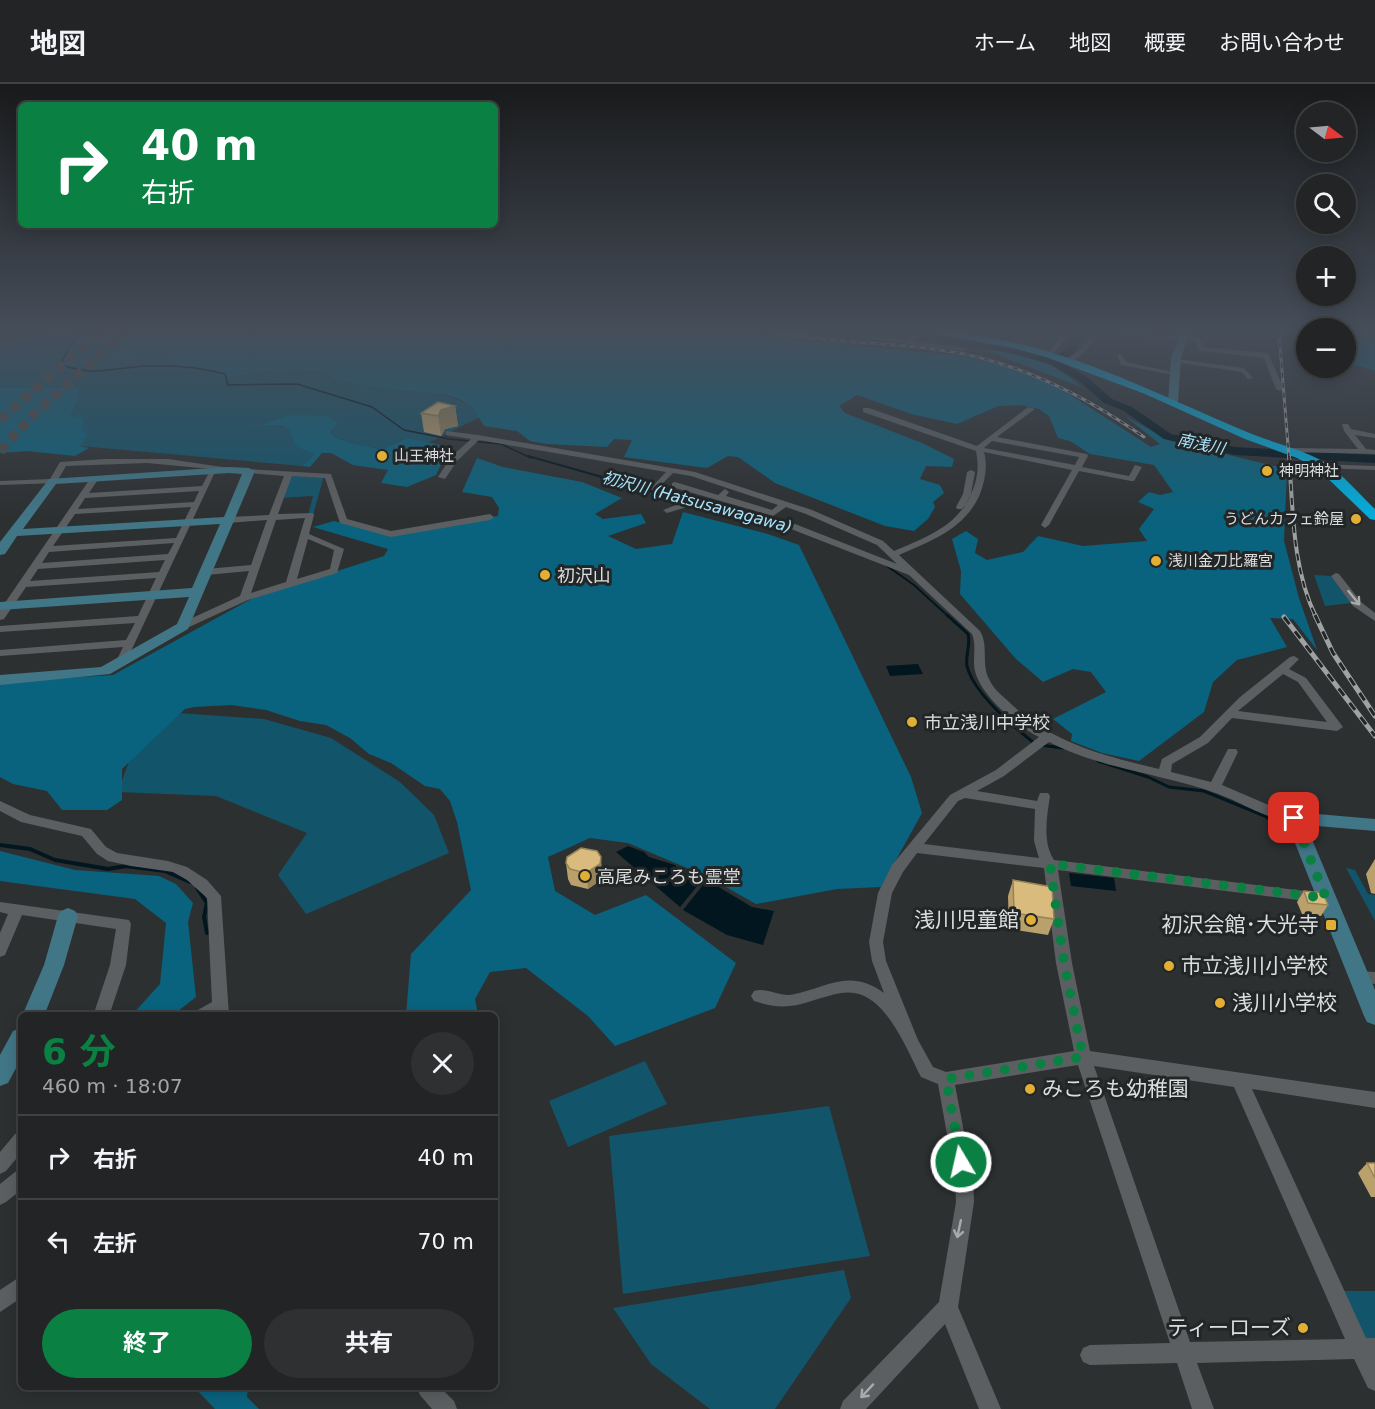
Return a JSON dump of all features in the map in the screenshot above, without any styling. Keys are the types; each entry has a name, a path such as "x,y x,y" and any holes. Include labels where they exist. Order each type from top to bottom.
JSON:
{"highway":[{"path":"1154,395 1249,437 1317,462 1375,516"}],"street":[{"path":"1173,395 1173,402"},
{"path":"979,449 981,445 1031,409"},
{"path":"866,410 979,449 1131,479 1138,467"},
{"path":"1364,451 1346,428 1375,436"},
{"path":"449,433 476,440 671,471 730,486 854,530 894,554 980,638 979,672 989,690 1040,742 1214,788 1294,818 1375,825"},
{"path":"991,438 1084,456 1045,525"},
{"path":"442,477 454,459 476,440"},
{"path":"894,554 958,523 976,493 984,464 979,449"},
{"path":"1288,450 1375,452"},
{"path":"0,550 53,481 63,464 139,460 288,475 328,476 343,522 391,534 490,517"},
{"path":"1317,462 1375,468"},
{"path":"0,483 229,470"},
{"path":"120,664 213,471"},
{"path":"183,626 249,471"},
{"path":"654,489 671,471"},
{"path":"927,540 950,523 965,499 971,472"},
{"path":"243,598 288,475"},
{"path":"3,609 23,584 95,478"},
{"path":"675,485 773,513 785,504"},
{"path":"721,497 730,486"},
{"path":"83,496 205,488"},
{"path":"72,512 197,504"},
{"path":"667,510 684,505"},
{"path":"13,533 310,515 291,583"},
{"path":"781,528 792,526 912,573"},
{"path":"0,680 97,673 120,664 183,626 243,598 334,571 339,549 305,536"},
{"path":"47,549 180,540"},
{"path":"35,566 172,556"},
{"path":"206,572 254,568"},
{"path":"23,584 163,574"},
{"path":"1336,576 1357,604 1375,618"},
{"path":"3,609 197,592"},
{"path":"0,629 142,619"},
{"path":"0,653 130,643"},
{"path":"1165,775 1166,762 1204,740 1244,699 1294,659"},
{"path":"1231,714 1337,727 1302,680 1282,669"},
{"path":"1040,742 1000,773 962,793 943,810 897,869 885,893 876,942 879,961 906,1028 927,1072 946,1079 1083,1057 1375,1100"},
{"path":"1214,788 1232,752"},
{"path":"962,793 1043,801 1040,836 1046,860 1050,864 1064,963 1083,1057 1203,1409"},
{"path":"0,805 26,819 86,832 92,835 102,852 129,861 178,868 202,884 214,896 221,1010"},
{"path":"1294,818 1326,898 1367,978 1375,1016"},
{"path":"914,848 1326,898"},
{"path":"0,907 124,924 118,964 102,1012"},
{"path":"0,951 17,910"},
{"path":"35,1012 54,965 68,916"},
{"path":"759,996 788,1002 812,996 830,987 845,985 874,994 906,1028"},
{"path":"946,1079 953,1109 965,1202 948,1306 990,1409"},
{"path":"1239,1080 1368,1348 1375,1381"},
{"path":"0,1165 18,1144"},
{"path":"0,1196 18,1181"},
{"path":"0,1302 18,1288"},
{"path":"851,1409 948,1306"},
{"path":"1090,1355 1368,1348"},
{"path":"429,1390 446,1409"}],"shaded area":[{"path":"0,395 78,395 71,416 84,418 82,428 87,435 80,446 89,448 75,456 27,451 0,453"},
{"path":"62,395 445,395 472,405 480,417 426,444 407,438 383,450 336,437 330,433 334,429 264,425 287,427 315,454 302,466 80,446 71,417 78,399"},
{"path":"446,395 1070,395 1151,447 1160,444 1125,416 1171,441 1287,469 1284,541 1299,598 1317,650 1293,619 1270,618 1287,647 1237,660 1213,682 1204,712 1139,761 1102,753 1071,741 1072,734 1053,719 1106,692 1091,672 1073,669 1043,682 1016,659 960,594 961,571 952,539 966,531 978,539 975,553 987,560 1023,552 1038,536 1083,546 1147,541 1139,529 1154,509 1138,502 1149,492 1160,495 1173,492 1154,465 1090,454 1070,441 1058,438 1049,416 1039,409 1021,405 998,406 957,424 911,414 857,395 839,406 845,413 922,443 954,459 952,467 926,466 920,479 940,485 944,493 933,502 935,507 928,519 914,531 885,526 775,483 738,457 728,456 707,468 624,457 632,440 614,439 607,447 530,441 517,431 484,426 471,405"},
{"path":"290,415 328,416 338,423 330,433 335,437 382,450 407,438 449,447 436,475 407,487 381,483 388,470 353,465 331,453 322,453 310,467 302,466 315,454 297,447 286,427 261,425"},
{"path":"477,458 503,467 582,482 622,498 595,514 603,519 641,514 646,523 608,536 636,549 672,544 683,512 768,534 799,545 911,777 922,813 881,887 837,889 756,904 708,877 628,843 590,838 548,857 555,891 595,915 646,895 736,963 715,1008 615,1046 588,1016 526,968 490,972 475,999 477,1012 406,1012 411,954 471,890 457,822 450,801 440,789 425,786 391,763 369,754 350,738 326,725 300,721 266,710 231,705 185,709 122,769 122,800 107,810 62,810 47,791 13,784 0,777 0,682 113,675 253,598 384,556 388,549 313,527 334,521 391,535 498,516 499,508 492,497 462,492"},
{"path":"288,475 324,476 313,515 308,515 313,496 279,498"},
{"path":"1314,575 1331,576 1351,603 1325,606"},
{"path":"918,664 923,674 890,676 886,666"},
{"path":"178,713 264,719 331,738 400,782 434,815 449,853 306,914 278,875 307,833 216,796 118,792 131,756"},
{"path":"628,846 644,852 649,857 675,865 681,872 703,879 680,907 616,852"},
{"path":"0,851 75,870 159,876 176,884 193,903 188,922 196,997 177,1012 135,1012 160,984 166,923 135,899 0,881"},
{"path":"1346,868 1355,870 1368,894 1375,895 1375,921"},
{"path":"1069,873 1114,878 1116,891 1071,886"},
{"path":"707,880 752,907 774,911 763,945 727,935 683,910"},
{"path":"645,1061 667,1104 568,1147 549,1101"},
{"path":"829,1106 870,1256 623,1294 609,1136"},
{"path":"844,1270 851,1298 775,1409 710,1409 651,1364 613,1308"},
{"path":"1335,1291 1375,1291 1375,1348 1360,1348"},
{"path":"197,1390 248,1390 247,1397 259,1409 215,1409"}],"building":[{"path":"438,402 455,406 441,410 438,416 421,413"},
{"path":"581,848 597,851 601,857 600,864 586,873 570,869 566,863 567,857"},
{"path":"1013,880 1052,887 1054,919 1014,913"},
{"path":"1304,891 1323,893 1328,905 1308,903"},
{"path":"1367,1163 1375,1163 1375,1178"}],"waterway":[{"name":"初沢川 (Hatsusawagawa)","path":"332,395 372,407 404,430 449,439 501,444 531,458"},
{"name":"南浅川","path":"1101,395 1108,401 1128,409 1156,431 1168,437 1235,451 1375,459"},
{"name":"初沢川 (Hatsusawagawa)","path":"528,456 743,517 787,526"},
{"name":"初沢川 (Hatsusawagawa)","path":"887,566 914,585 949,617"},
{"name":"初沢川 (Hatsusawagawa)","path":"947,615 968,634 967,666 977,687 995,708 1034,743"},
{"name":"初沢川 (Hatsusawagawa)","path":"1040,745 1063,748"},
{"name":"初沢川 (Hatsusawagawa)","path":"1098,761 1148,777 1169,787 1204,791 1272,819"},
{"name":"初沢川 (Hatsusawagawa)","path":"1268,818 1283,824"},
{"path":"0,845 30,849 55,860 108,869 126,866 165,871 190,882"},
{"path":"197,888 207,903 204,917 207,933"}],"tunnel":[{"path":"0,420 29,395"},
{"path":"0,451 55,395"}],"railway":[{"path":"1075,395 1144,437"},
{"path":"1284,395 1289,458"},
{"path":"1289,456 1298,558 1302,579 1316,617"},
{"path":"1315,615 1333,653 1375,716"},
{"path":"1284,617 1375,736"}],"place":[{"name":"山王神社","path":"382,456"},
{"name":"神明神社","path":"1267,471"},
{"name":"うどんカフェ鈴屋","path":"1356,519"},
{"name":"浅川金刀比羅宮","path":"1156,561"},
{"name":"初沢山","path":"545,575"},
{"name":"市立浅川中学校","path":"912,722"},
{"name":"高尾みころも霊堂","path":"585,876"},
{"name":"浅川児童館","path":"1031,920"},
{"name":"初沢会館･大光寺","path":"1331,925"},
{"name":"市立浅川小学校","path":"1169,966"},
{"name":"浅川小学校","path":"1220,1003"},
{"name":"みころも幼稚園","path":"1030,1089"},
{"name":"ティーローズ","path":"1303,1328"}],"route":[{"path":"961,1162 946,1079 1083,1057 1064,963 1050,864 1326,898 1294,818"}]}
